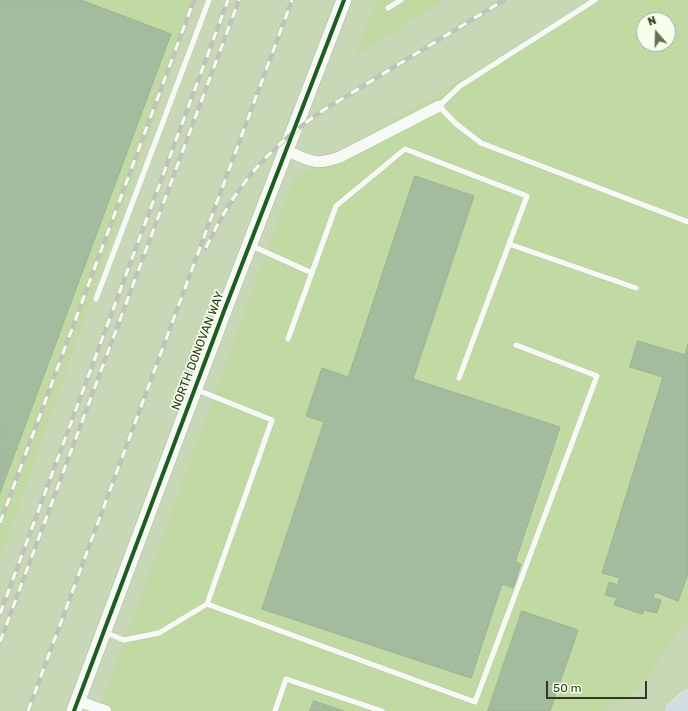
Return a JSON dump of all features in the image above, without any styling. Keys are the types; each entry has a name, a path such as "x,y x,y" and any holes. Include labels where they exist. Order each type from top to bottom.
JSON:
{"highway":[{"path":"676,711 688,700"}],"street":[{"name":"NORTH DONOVAN WAY","path":"76,706 195,389 344,0"},
{"path":"287,152 311,162 323,163 340,157 439,106"},
{"path":"76,706 106,711"}],"lane":[{"path":"96,299 209,0"},
{"path":"388,8 401,0"},
{"path":"595,0 460,86 439,106 455,123 481,143 688,222"},
{"path":"288,339 336,206 405,149 527,196 459,378"},
{"path":"509,244 636,288"},
{"path":"250,245 312,273"},
{"path":"207,604 475,702 597,376 516,345"},
{"path":"104,632 124,640 159,633 207,604 272,420 195,389"},
{"path":"275,711 286,679 382,711"}],"shaded area":[{"path":"0,0 196,0 0,559"},
{"path":"376,0 444,0 356,55"},
{"path":"594,0 688,0 688,617 636,693 602,711 99,711 293,180"}],"building":[{"path":"0,0 81,0 171,34 0,493"},
{"path":"415,176 474,196 413,379 560,427 515,562 521,564 513,588 502,584 471,678 262,609 324,422 306,416 322,368 348,377"},
{"path":"638,341 685,355 688,344 688,574 678,601 655,592 653,598 661,600 657,613 644,610 642,614 614,605 617,598 605,595 609,582 618,585 620,578 602,573 663,377 630,367"},
{"path":"522,611 578,630 550,711 488,711"},
{"path":"314,701 344,711 310,711"}],"railway":[{"path":"0,523 194,0"},
{"path":"0,614 228,0"},
{"path":"0,642 239,0"},
{"path":"28,711 292,0"},
{"path":"206,248 228,206 254,171 284,140 322,111 504,0"}],"cycle path":[{"path":"74,711 224,311 344,0"}]}
